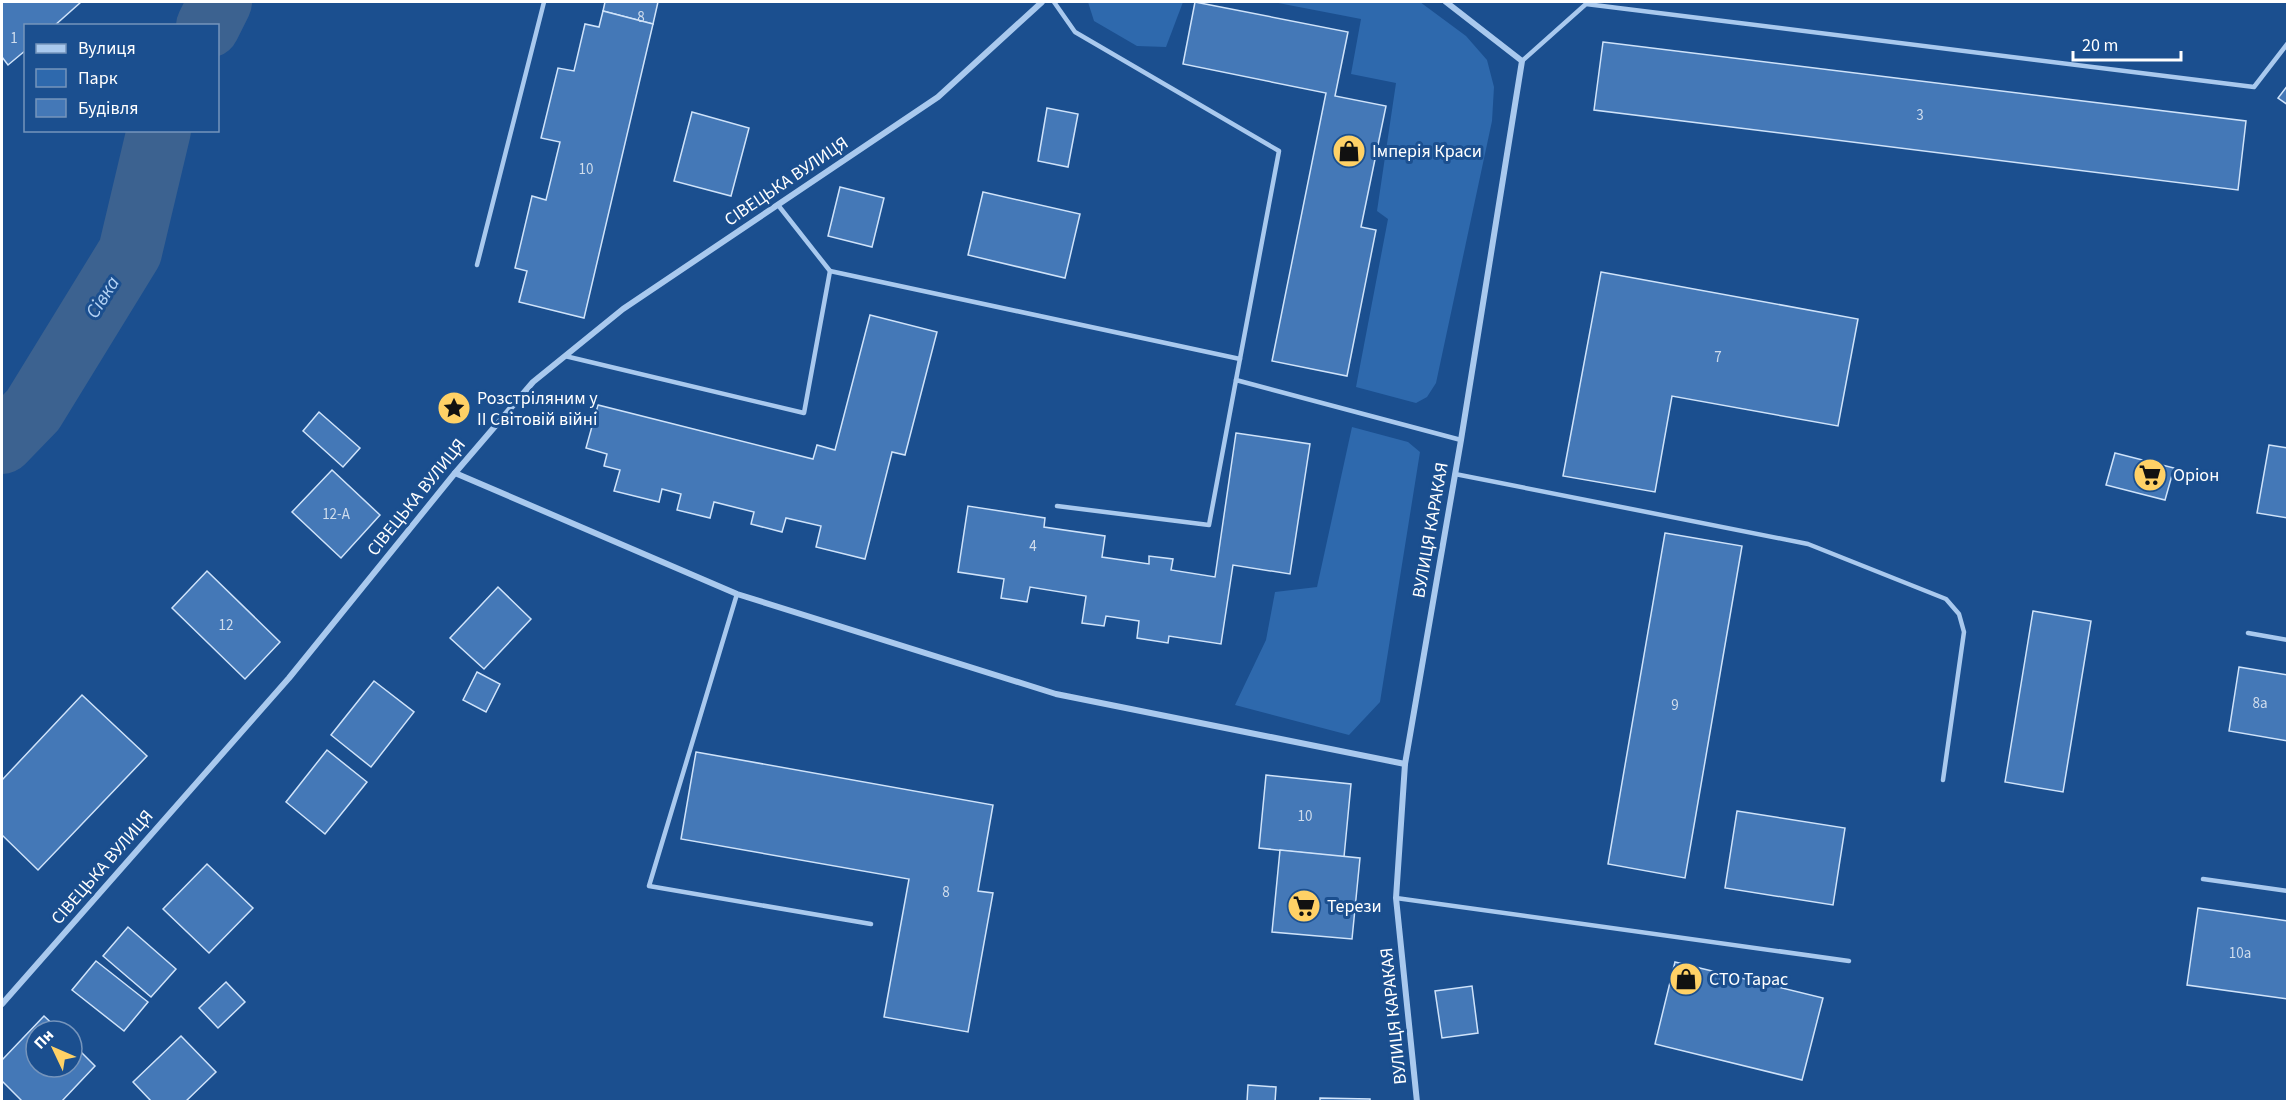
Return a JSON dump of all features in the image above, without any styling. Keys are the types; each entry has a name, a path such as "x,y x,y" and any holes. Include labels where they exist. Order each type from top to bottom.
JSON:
{"street":[{"name":"СІВЕЦЬКА ВУЛИЦЯ","path":"2,1004 289,678 455,473 533,382 623,309 938,96 1042,2"},
{"path":"1446,2 1522,61"},
{"name":"ВУЛИЦЯ КАРАКАЯ","path":"1417,1101 1396,898 1405,765 1461,440 1522,61"},
{"path":"455,473 737,594 1056,694 1405,765"}],"lane":[{"path":"477,265 544,2"},
{"path":"1054,2 1075,32 1279,151 1209,525 1057,506"},
{"path":"1522,61 1586,4 2254,87 2288,43"},
{"path":"778,204 830,270 1240,359"},
{"path":"565,356 804,414 830,270"},
{"path":"1236,380 1461,440"},
{"path":"1455,474 1808,544 1946,599 1959,614 1964,632 1943,780"},
{"path":"737,594 649,886 871,924"},
{"path":"2248,633 2288,640"},
{"path":"2204,879 2288,891"},
{"path":"1396,898 1849,961"}],"green space":[{"path":"1088,2 1183,2 1166,47 1137,46 1094,21"},
{"path":"1273,2 1420,2 1466,36 1487,60 1494,87 1492,121 1436,383 1427,397 1416,403 1356,387 1388,219 1377,211 1396,83 1351,74 1361,19"},
{"path":"1352,427 1408,442 1420,452 1380,702 1349,735 1235,705 1266,640 1275,592 1317,587"}],"building":[{"path":"2,2 81,2 56,24 24,24 24,52 8,65 2,57"},
{"path":"605,2 658,2 653,24 603,11"},
{"path":"1195,2 1348,32 1335,96 1386,106 1361,227 1376,230 1347,376 1272,361 1326,93 1183,64"},
{"path":"603,11 653,24 584,318 519,302 527,271 515,268 532,196 546,200 560,142 541,138 558,68 574,71 585,24 599,27"},
{"path":"1603,42 2246,121 2238,190 1594,110"},
{"path":"2288,85 2288,105 2278,98"},
{"path":"1047,108 1078,114 1068,167 1038,161"},
{"path":"692,112 749,128 731,196 674,181"},
{"path":"840,187 884,198 872,247 828,236"},
{"path":"983,192 1080,214 1065,278 968,255"},
{"path":"1601,272 1858,319 1838,426 1672,396 1655,492 1563,476"},
{"path":"870,315 937,332 905,455 892,452 865,559 816,547 821,526 786,518 782,532 751,524 754,512 714,502 710,518 677,510 681,494 662,489 659,502 614,491 620,470 604,466 607,454 586,448 598,405 813,459 817,445 835,450"},
{"path":"319,412 360,448 343,467 303,431"},
{"path":"1236,433 1310,444 1290,574 1233,565 1221,644 1169,636 1168,643 1137,638 1139,621 1106,616 1104,626 1082,623 1086,596 1030,587 1027,602 1001,598 1004,579 958,572 968,506 1045,518 1044,527 1105,536 1102,557 1149,564 1149,556 1173,559 1171,570 1215,577"},
{"path":"2269,445 2288,448 2288,518 2257,513"},
{"path":"2115,453 2174,468 2165,500 2106,485"},
{"path":"332,470 380,515 341,558 292,512"},
{"path":"1665,533 1742,546 1685,878 1608,864"},
{"path":"207,571 280,642 245,679 172,608"},
{"path":"498,587 531,619 484,669 450,638"},
{"path":"2033,611 2091,621 2063,792 2005,782"},
{"path":"2239,667 2288,675 2288,741 2229,731"},
{"path":"477,672 500,684 486,712 463,700"},
{"path":"374,681 414,712 371,767 331,735"},
{"path":"82,695 147,756 38,870 2,835 2,780"},
{"path":"327,750 367,782 325,834 286,802"},
{"path":"696,752 993,805 978,891 993,893 968,1032 884,1017 909,879 681,839"},
{"path":"1266,775 1351,784 1344,857 1259,848"},
{"path":"1737,811 1845,828 1833,905 1725,888"},
{"path":"1280,850 1360,858 1352,939 1272,932"},
{"path":"207,864 253,908 209,953 163,909"},
{"path":"2198,908 2288,921 2288,999 2187,985"},
{"path":"128,927 176,969 151,997 103,956"},
{"path":"96,961 148,1002 124,1031 72,990"},
{"path":"1675,962 1823,998 1802,1080 1655,1044"},
{"path":"226,982 245,1002 218,1028 199,1008"},
{"path":"1472,986 1478,1033 1442,1038 1435,991"},
{"path":"181,1036 216,1072 185,1102 152,1102 133,1082"},
{"path":"24,1037 24,1079 83,1079 61,1102 23,1102 2,1081 2,1060"},
{"path":"84,1055 95,1066 84,1078"},
{"path":"1248,1085 1276,1087 1275,1102 1247,1102"},
{"path":"1320,1098 1370,1099 1370,1102 1320,1102"}],"waterway":[{"name":"Сівка","path":"209,24 220,2"},
{"name":"Сівка","path":"2,442 33,410 130,252 159,132"}],"place":[{"name":"Імперія Краси","path":"1349,151"},
{"name":"Розстріляним у II Світовій війні","path":"454,408"},
{"name":"Оріон","path":"2150,475"},
{"name":"Терези","path":"1304,906"},
{"name":"СТО Тарас","path":"1686,979"}]}
